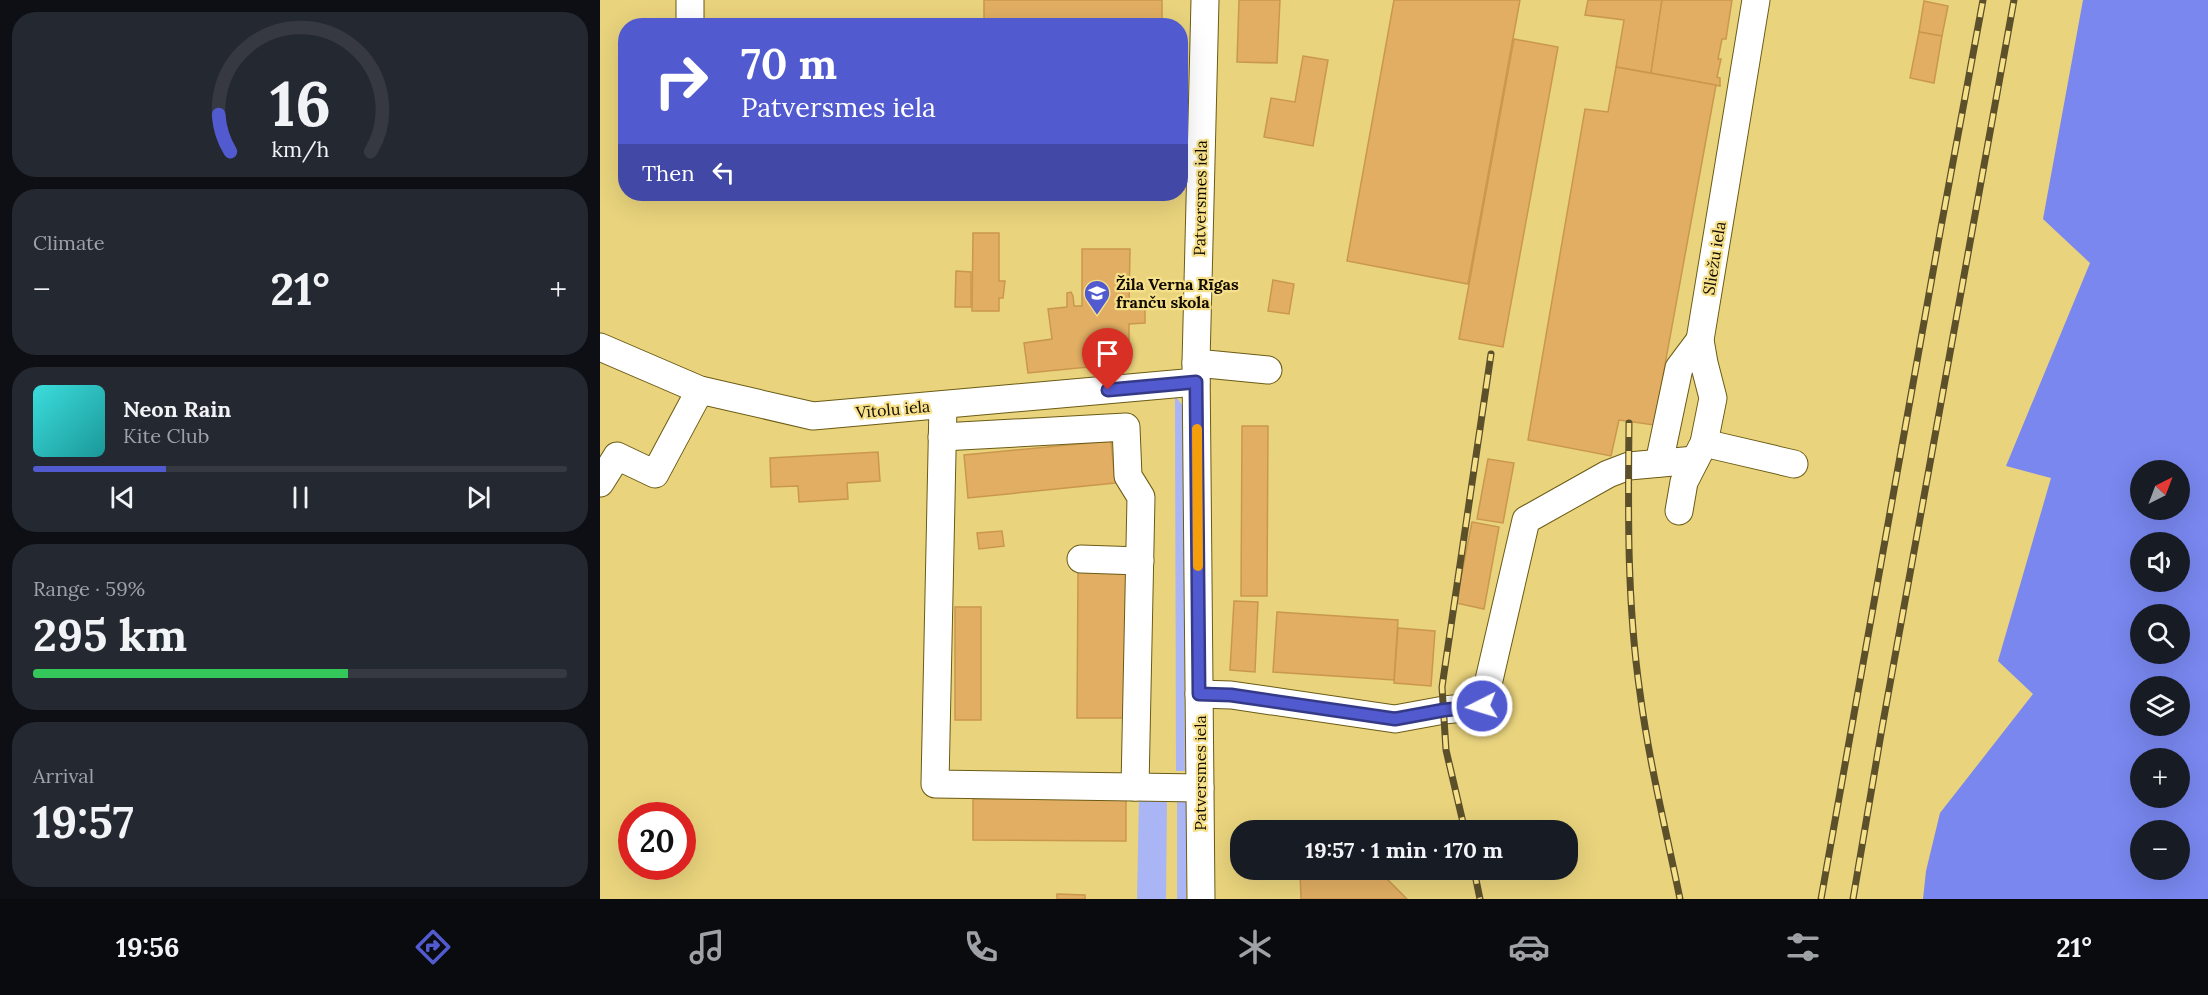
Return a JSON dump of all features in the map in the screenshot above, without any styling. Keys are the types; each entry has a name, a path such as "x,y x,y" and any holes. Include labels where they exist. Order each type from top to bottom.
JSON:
{"street":[{"path":"690,0 690,18"},
{"name":"Patversmes iela","path":"1200,899 1196,373 1191,125 1206,0"},
{"name":"Sliežu iela","path":"1678,511 1684,482 1699,452 1713,398 1700,340 1756,0"},
{"path":"1659,463 1679,368 1700,340"},
{"name":"Vītolu iela","path":"600,347 700,390 813,416 943,405 1196,373 1268,370"},
{"path":"600,483 617,456 655,474 700,390"},
{"path":"943,405 935,784 1200,788"},
{"path":"942,437 1126,427 1128,476 1141,497 1135,787"},
{"path":"1199,694 1231,695 1395,719 1482,706 1526,519 1608,474 1629,466 1659,463 1699,452 1794,464"},
{"path":"1081,559 1140,561"}],"shaded area":[{"path":"2083,0 2208,0 2208,899 1923,899 1926,871 1940,813 2033,694 1998,661 2051,478 2006,466 2090,263 2043,219"},
{"path":"1175,396 1183,406 1185,771 1176,771"},
{"path":"1177,791 1186,792 1186,899 1177,899"},
{"path":"1139,797 1167,797 1166,899 1137,899"}],"building":[{"path":"984,0 1162,0 1162,18 984,18"},
{"path":"1239,0 1280,0 1277,63 1237,62"},
{"path":"1394,0 1520,0 1468,284 1347,261"},
{"path":"1588,0 1662,0 1651,73 1616,67 1624,20 1585,15"},
{"path":"1662,0 1732,0 1726,39 1722,39 1718,59 1721,59 1717,77 1720,78 1720,86 1651,73"},
{"path":"1924,1 1948,6 1942,36 1919,32"},
{"path":"1919,32 1942,36 1934,83 1910,78"},
{"path":"1514,39 1558,47 1503,347 1459,339"},
{"path":"1303,56 1328,60 1313,146 1264,137 1271,98 1295,102"},
{"path":"1616,67 1716,85 1654,425 1619,420 1611,456 1528,440 1585,109 1608,112"},
{"path":"973,233 999,233 999,281 1005,281 1003,298 999,298 999,311 972,311"},
{"name":"Žila Verna Rīgas franču skola","path":"1082,249 1130,249 1129,307 1145,309 1145,323 1129,324 1129,363 1028,373 1024,343 1052,339 1048,309 1067,307 1067,293 1071,292 1074,306 1082,306"},
{"path":"956,271 971,272 971,307 955,307"},
{"path":"1273,280 1294,284 1289,314 1268,311"},
{"path":"1242,426 1268,426 1267,596 1241,596"},
{"path":"1111,441 1115,483 968,498 964,455"},
{"path":"878,452 880,481 847,483 848,499 799,502 798,486 771,487 770,458"},
{"path":"1488,459 1514,463 1503,523 1477,519"},
{"path":"1472,522 1499,527 1484,609 1456,603"},
{"path":"1002,531 1004,546 979,549 977,533"},
{"path":"1078,572 1126,572 1125,718 1077,718"},
{"path":"1234,601 1258,602 1255,672 1230,670"},
{"path":"955,607 981,607 981,720 955,720"},
{"path":"1277,612 1398,620 1394,680 1273,672"},
{"path":"1398,628 1435,631 1431,686 1394,683"},
{"path":"973,799 1126,799 1126,841 973,840"},
{"path":"1300,880 1388,880 1407,899 1301,899"},
{"path":"1057,894 1085,895 1085,899 1057,899"}],"railway":[{"path":"1821,899 1983,0"},
{"path":"1853,899 2014,0"},
{"path":"1462,820 1446,750 1442,687 1491,354"},
{"path":"1629,423 1629,558 1636,659 1648,745 1680,899"},
{"path":"1476,880 1480,899"}],"slow traffic":[{"path":"1197,429 1198,566"}],"place":[{"name":"Žila Verna Rīgas franču skola","path":"1097,316"}],"route":[{"path":"1108,390 1196,382 1199,694 1231,695 1395,719 1482,706"}]}
